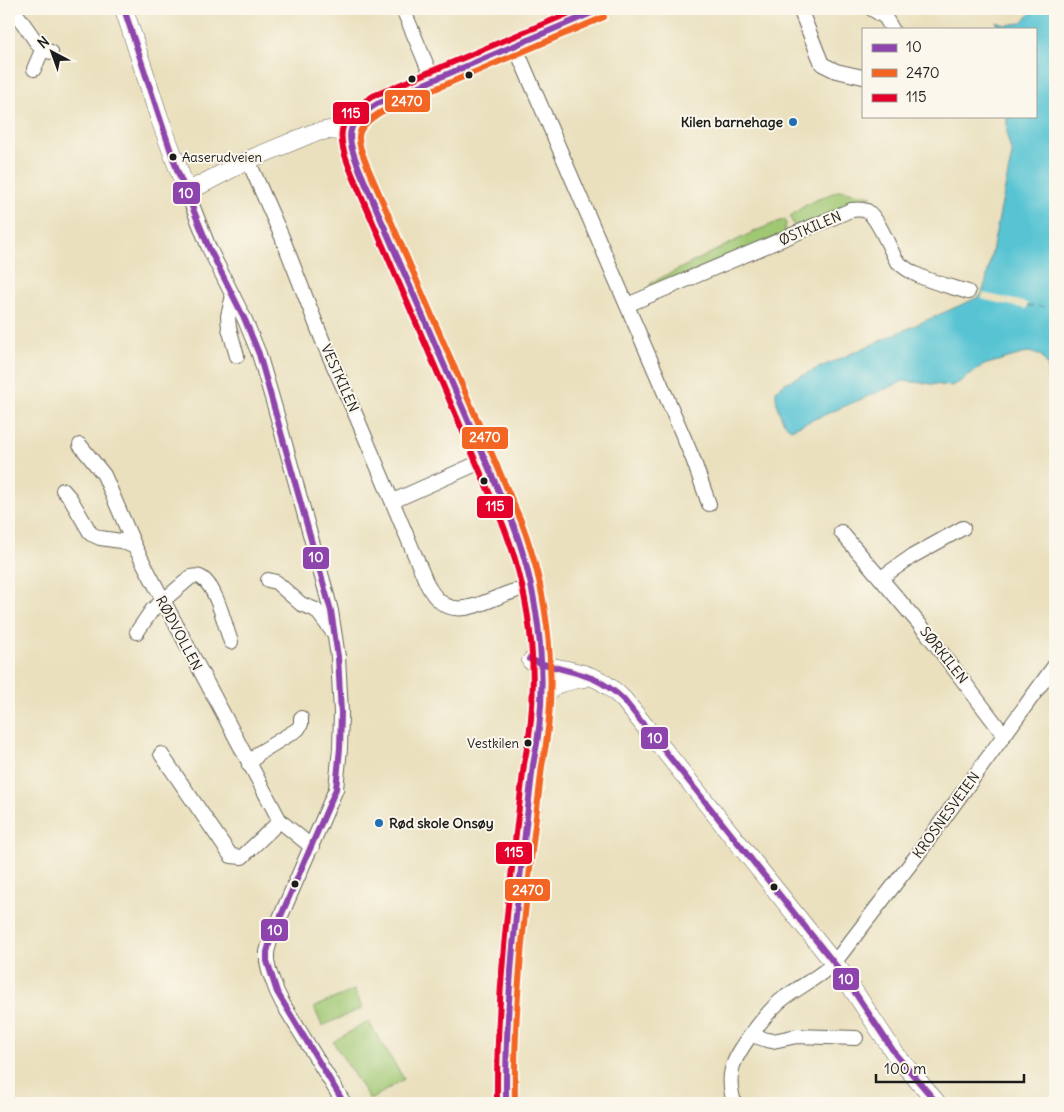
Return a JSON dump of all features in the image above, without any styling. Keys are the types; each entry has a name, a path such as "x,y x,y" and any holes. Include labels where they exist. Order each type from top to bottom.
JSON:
{"main road":[{"path":"124,9 159,117 187,192 248,160 322,131 350,132"},
{"path":"506,1103 508,997 533,765 537,751 542,701 536,659 509,538 500,513 493,482 348,140 356,120 368,109 601,9"},
{"path":"536,659 592,677 609,687 624,700 834,963 854,989 896,1054 937,1103"},
{"path":"533,765 531,751 536,659"},
{"path":"542,701 546,692 556,684 592,677"}],"street":[{"path":"13,9 47,51 34,69"},
{"path":"402,9 433,80"},
{"path":"800,9 822,64 836,71 862,78"},
{"path":"872,9 885,18 891,28"},
{"path":"516,46 693,459 709,504"},
{"name":"VESTKILEN","path":"248,160 282,237 324,344 433,596 449,607 458,609 472,607 497,596 515,591"},
{"path":"187,192 210,248 259,354 327,596 334,633 338,658 341,713 336,789 332,802 270,941 267,961 268,971 282,1004 344,1103"},
{"name":"ØSTKILEN","path":"627,304 851,210 858,209 865,210 872,215 900,264 920,277 968,292"},
{"path":"233,296 228,316 236,356"},
{"name":"RØDVOLLEN","path":"80,445 104,476 135,548 280,821 312,847"},
{"path":"392,501 485,460"},
{"path":"63,490 70,498 90,534 100,538 121,541 135,548"},
{"path":"881,578 911,557 963,528"},
{"name":"SØRKILEN","path":"841,532 946,656 1004,735"},
{"path":"137,632 152,610 162,600 191,577 201,577 212,589 231,642"},
{"path":"268,580 276,582 301,604 319,612 334,633"},
{"name":"KROSNESVEIEN","path":"734,1103 730,1086 732,1067 737,1056 752,1035 782,999 820,975 834,963 883,900 1055,665"},
{"path":"249,765 259,753 298,729 301,724 301,718"},
{"path":"161,754 231,856 242,858 280,821"},
{"path":"752,1035 773,1041 796,1036 856,1038"}],"green space":[{"path":"840,190 872,196 798,228 793,224 790,216 807,204"},
{"path":"785,219 784,234 650,289 651,283 753,232"},
{"path":"354,990 362,1008 322,1026 314,1007"},
{"path":"368,1021 404,1079 370,1100 333,1042"}],"water":[{"path":"1035,9 1055,9 1055,390 1048,382 1048,367 1042,356 1029,352 984,365 951,386 904,381 791,429 784,422 779,412 777,401 776,391 785,383 981,296 986,281 1012,154 1007,136 1007,118 1036,118 1036,28 1000,28 996,22 1006,25 1021,23"}],"pier":[{"path":"983,293 1028,303 1026,309 981,299"}],"ferry route":[{"path":"1027,306 1055,307"}],"transit line":[{"name":"10","path":"124,9 177,170 209,248 245,320 259,354 331,611 338,657 341,713 336,789 270,941 267,961 277,992 344,1103"},
{"name":"115","path":"497,1103 497,1060 505,933 532,705 533,675 528,614 522,585 504,527 352,174 343,149 342,129 351,113 373,96 579,9"},
{"name":"10","path":"506,1103 506,1060 514,934 541,705 542,674 536,613 523,553 513,524 360,171 352,149 350,132 358,118 377,104 601,9"},
{"name":"2470","path":"515,1103 519,977 527,892 550,705 549,642 545,611 539,580 521,521 368,168 359,142 359,136 365,124 381,112 604,17"},
{"name":"10","path":"529,659 590,677 612,690 624,700 842,973 896,1055 937,1103"}],"place":[{"name":"Kilen barnehage","path":"793,122"},
{"name":"Aaserudveien","path":"173,157"},
{"name":"Vestkilen","path":"528,743"},
{"name":"Rød skole Onsøy","path":"379,823"}]}
